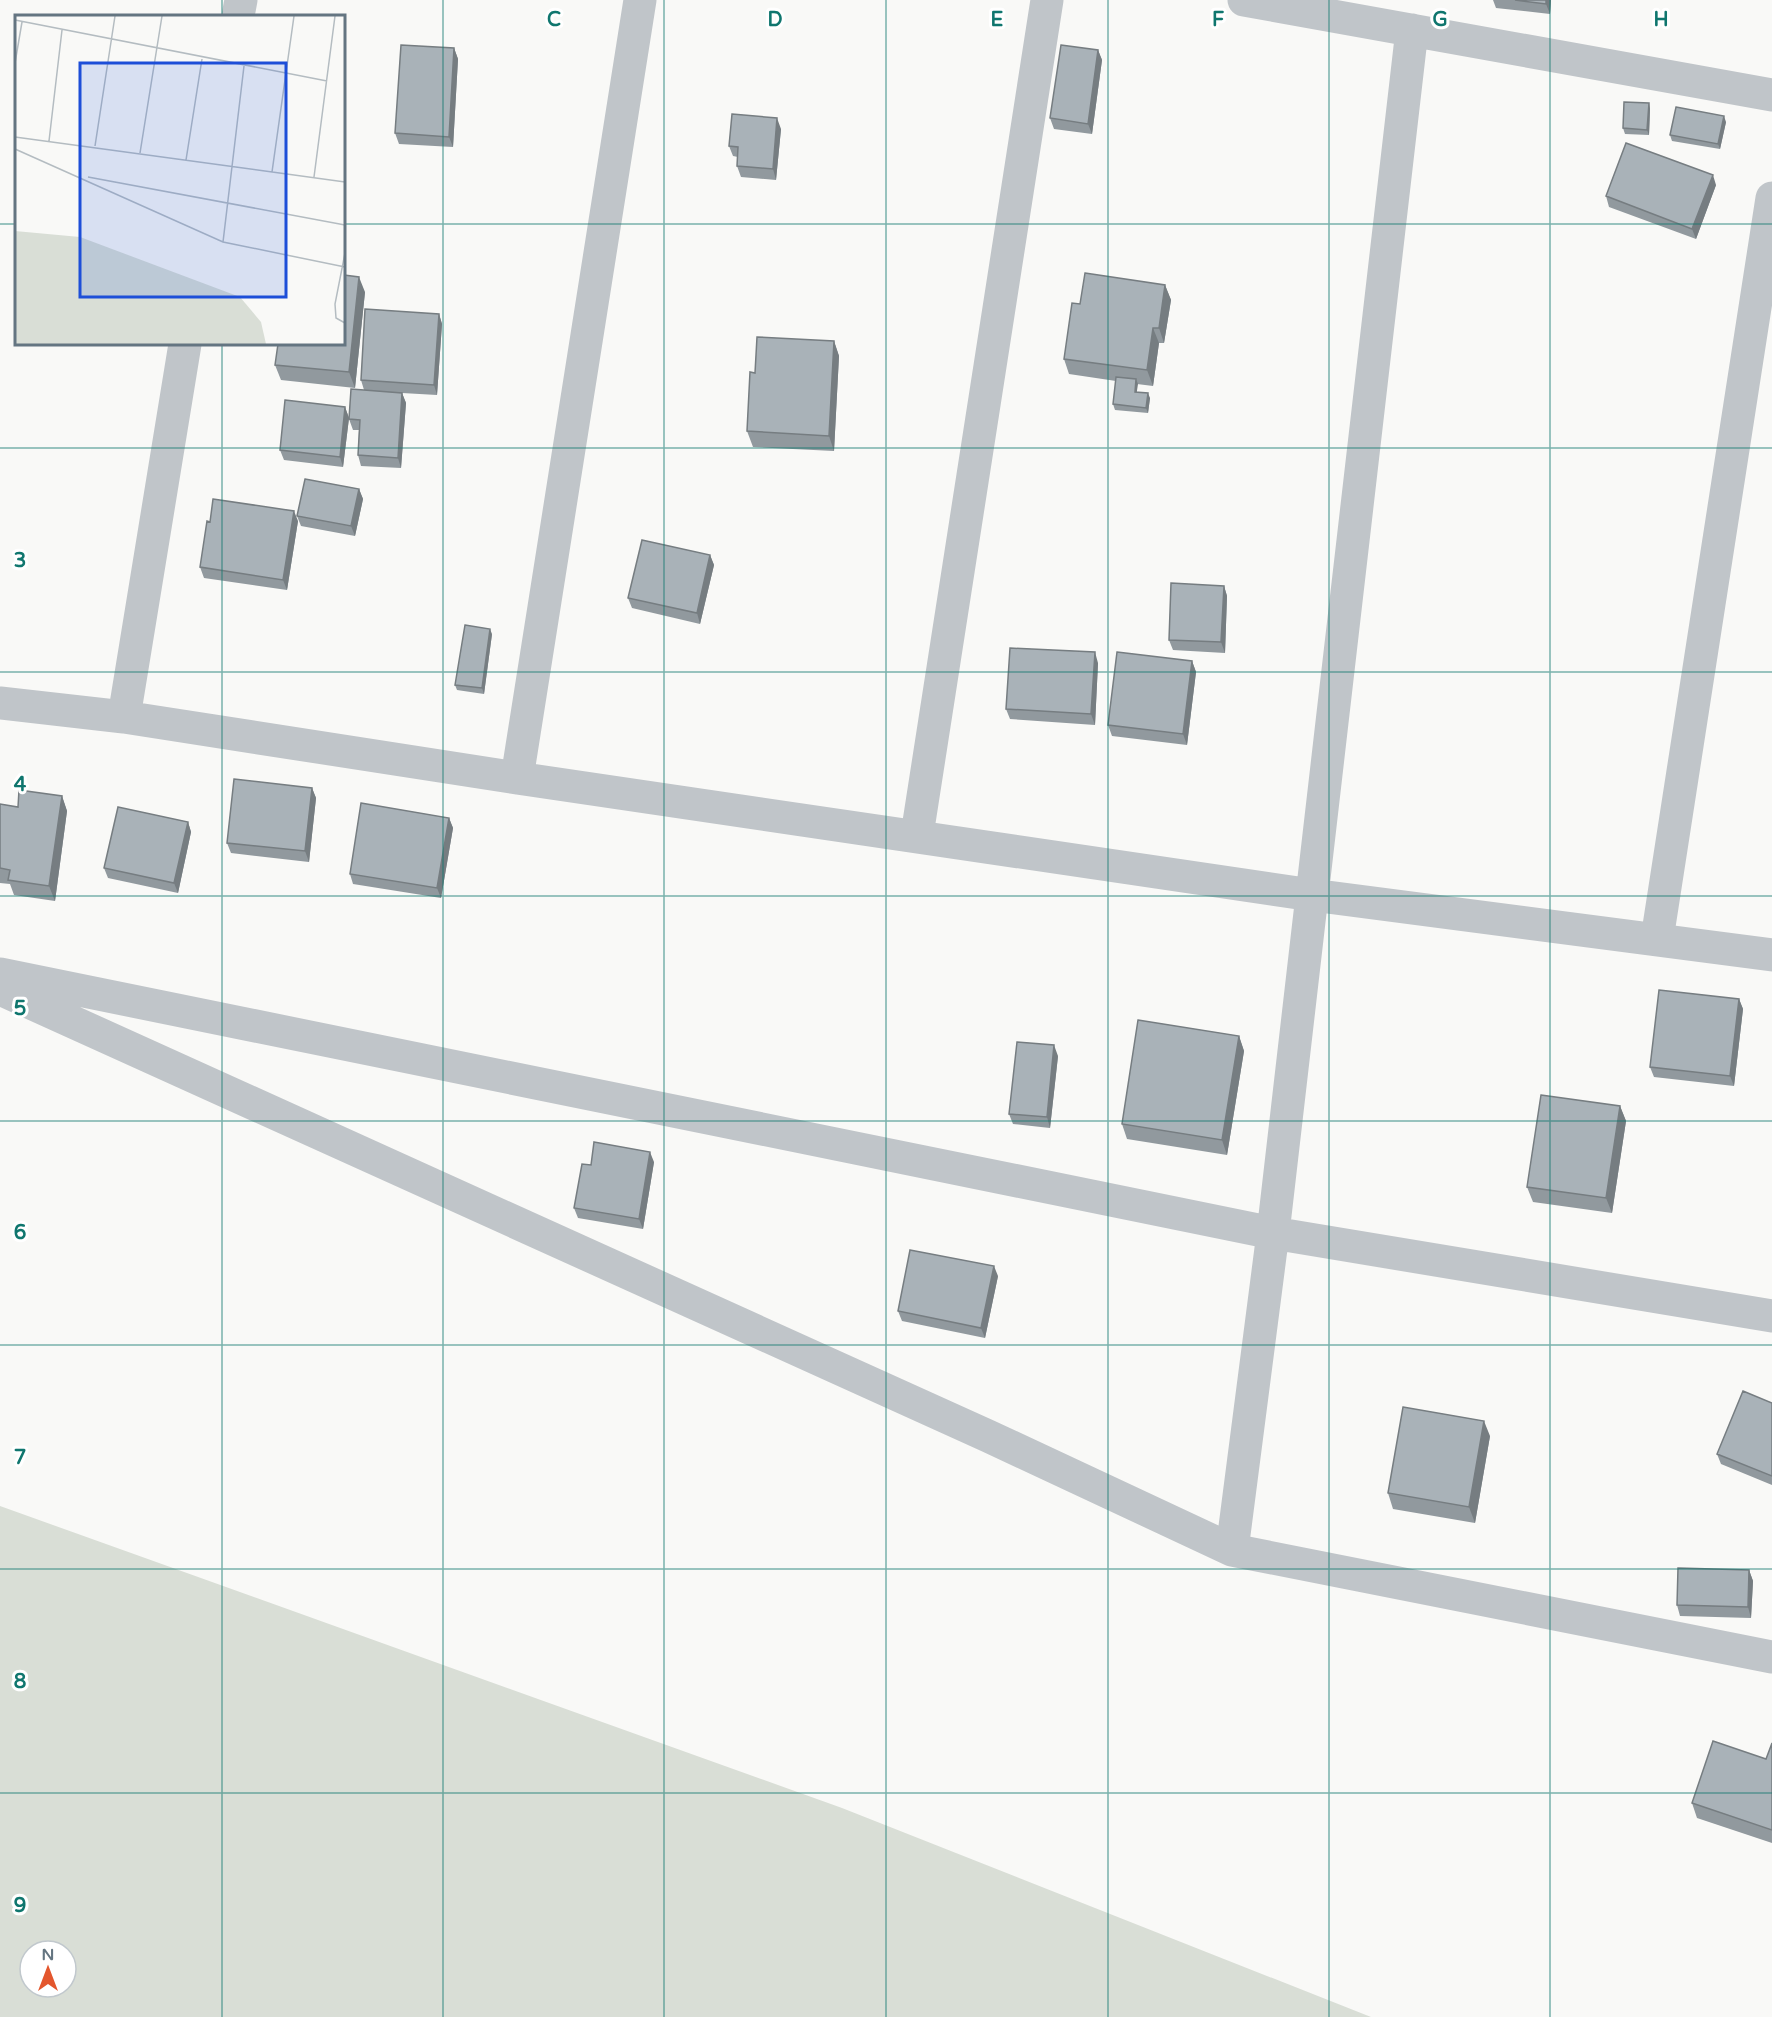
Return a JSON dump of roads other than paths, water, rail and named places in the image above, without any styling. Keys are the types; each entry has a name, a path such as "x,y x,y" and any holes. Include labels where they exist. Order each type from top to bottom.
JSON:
{"street":[{"path":"238,15 241,0"},
{"path":"517,778 640,0"},
{"path":"916,835 1047,0"},
{"path":"1244,0 1772,95"},
{"path":"1232,1550 1273,1233 1412,30"},
{"path":"1657,939 1772,198"},
{"path":"124,717 185,345"},
{"path":"0,703 124,717 517,778 1312,895 1772,955"},
{"path":"0,974 1273,1233 1772,1316"},
{"path":"0,988 988,1436 1232,1550 1772,1657"}]}
